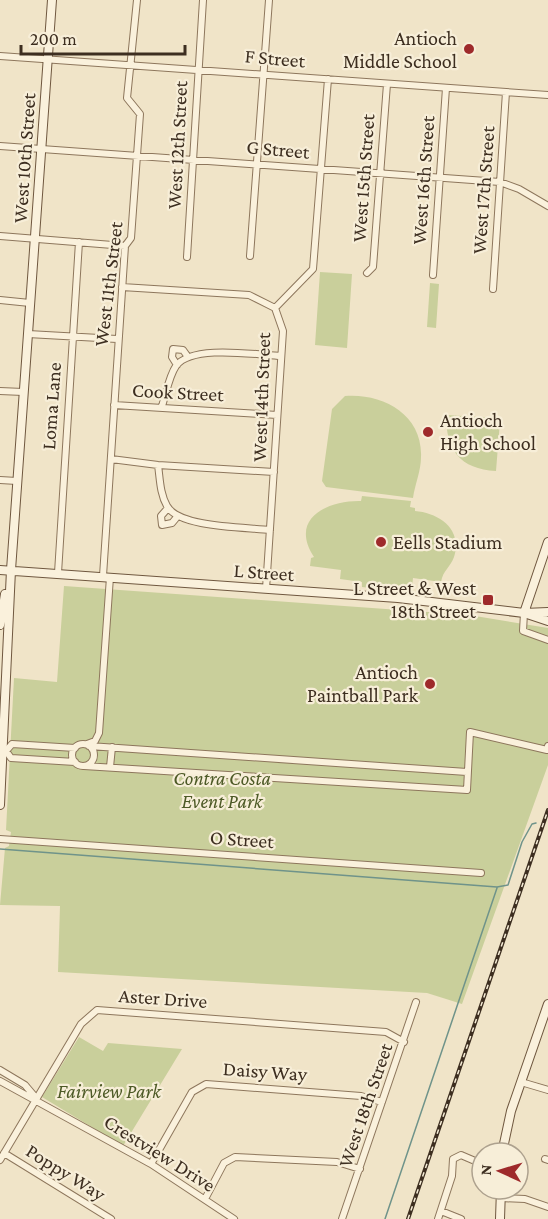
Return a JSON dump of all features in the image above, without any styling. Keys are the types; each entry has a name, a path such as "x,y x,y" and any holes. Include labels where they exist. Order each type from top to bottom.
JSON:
{"main road":[{"name":"West 10th Street","path":"0,805 11,570 52,0"},
{"path":"524,613 548,542"},
{"name":"L Street","path":"0,570 398,597 524,613 548,612"},
{"name":"West 10th Street","path":"0,625 11,570"},
{"path":"0,590 0,601"},
{"name":"L Street","path":"524,613 548,621"},
{"path":"504,1141 508,1119 545,1021 548,1004"},
{"path":"500,1219 501,1201"}],"street":[{"name":"West 11th Street","path":"88,745 99,733 117,339 125,246 131,238 140,114 128,98 137,0"},
{"name":"West 12th Street","path":"187,257 202,0"},
{"path":"250,256 269,0"},
{"name":"F Street","path":"0,56 548,95"},
{"name":"West 14th Street","path":"266,589 283,331 275,308 313,269 328,79"},
{"name":"West 15th Street","path":"368,273 374,267 387,84"},
{"name":"West 16th Street","path":"433,275 446,88"},
{"name":"West 17th Street","path":"493,290 506,92"},
{"name":"G Street","path":"0,146 192,158 500,182 519,189 548,206"},
{"path":"0,236 125,246"},
{"name":"Loma Lane","path":"58,573 79,242"},
{"path":"122,287 249,295 275,308"},
{"path":"0,300 30,303"},
{"path":"28,334 117,339"},
{"path":"177,365 172,357 173,349 183,350 188,357"},
{"path":"162,406 177,365 196,353 281,356"},
{"path":"0,391 23,392"},
{"name":"Cook Street","path":"114,405 277,414"},
{"path":"111,459 158,465 274,472"},
{"path":"158,465 161,491 168,508 177,517 195,522 270,530"},
{"path":"0,480 17,482"},
{"path":"168,508 161,516 162,525 172,523 177,517"},
{"path":"524,613 523,631 548,640"},
{"path":"466,772 88,745 75,748 12,744 3,750 11,758 75,762 84,766 467,790 466,772 470,732 547,750 548,746"},
{"path":"84,766 91,763 94,756 88,745"},
{"path":"110,767 112,747"},
{"path":"75,748 72,756 75,762"},
{"name":"O Street","path":"0,838 481,873"},
{"name":"West 18th Street","path":"342,1219 416,1002"},
{"name":"Aster Drive","path":"0,1160 81,1024 97,1011 386,1032 404,1042"},
{"name":"Crestview Drive","path":"0,1070 25,1085 36,1099"},
{"name":"Crestview Drive","path":"0,1081 151,1164 234,1219"},
{"path":"521,1082 548,1090"},
{"name":"Daisy Way","path":"151,1164 192,1092 206,1084 361,1096 382,1102"},
{"name":"Poppy Way","path":"4,1153 111,1219"},
{"path":"438,1219 452,1176 453,1159 460,1155 470,1159"},
{"path":"205,1199 224,1163 236,1157 337,1162 360,1169"},
{"path":"530,1200 548,1207"},
{"path":"441,1211 461,1219"}],"green space":[{"path":"320,272 352,274 347,348 315,345"},
{"path":"430,283 439,284 436,328 427,327"},
{"path":"345,396 373,398 398,409 408,418 420,442 421,457 413,498 326,487 322,481 332,409"},
{"path":"446,415 496,418 500,421 496,471 464,462 452,448"},
{"name":"Eells Stadium","path":"362,496 411,501 410,507 415,508 415,511 432,515 447,524 455,538 456,547 451,564 441,582 413,578 412,588 391,585 390,590 362,587 362,582 340,579 341,570 310,566 311,558 314,557 307,543 306,531 309,521 326,508 349,501 361,501"},
{"name":"Contra Costa Event Park","path":"64,586 469,615 548,628 548,765 462,1004 427,993 58,972 60,906 0,905 5,848 9,846 11,832 6,830 14,678 57,682"},
{"name":"Fairview Park","path":"79,1037 103,1051 108,1043 182,1049 123,1146 42,1097"}],"waterway":[{"path":"0,849 497,887 508,885 522,842 532,824 536,823"},
{"path":"385,1219 497,888"}],"railway":[{"path":"408,1219 548,810"}],"place":[{"name":"Antioch Middle School","path":"469,49"},
{"name":"Antioch High School","path":"428,432"},
{"name":"Eells Stadium","path":"381,542"},
{"name":"L Street & West 18th Street","path":"488,600"},
{"name":"Antioch Paintball Park","path":"430,684"}]}
